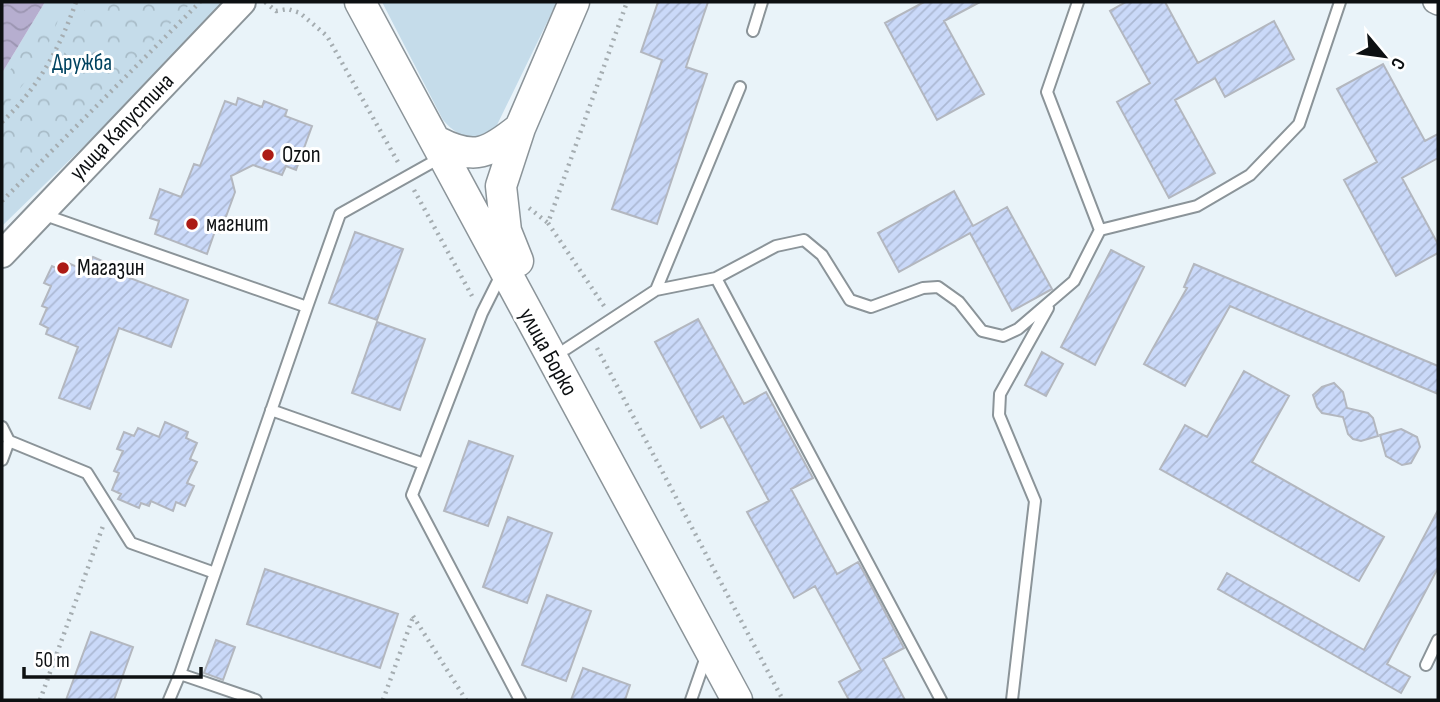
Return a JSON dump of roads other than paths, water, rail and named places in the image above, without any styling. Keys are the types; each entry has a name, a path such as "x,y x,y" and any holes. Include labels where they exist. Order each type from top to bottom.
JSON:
{"main road":[{"name":"улица Борко","path":"360,2 442,148 503,271 737,700"},
{"name":"улица Борко","path":"574,2 520,128 501,186 506,231 519,262 578,341 758,700"},
{"path":"442,148 459,153 478,153 496,148 520,128"}],"street":[{"name":"улица Капустина","path":"2,254 242,2"}],"lane":[{"path":"753,31 762,2"},
{"path":"578,341 656,290 716,278 776,246 804,240 822,254 850,300 871,307 923,288 938,287 959,302 982,331 1003,336 1018,329 1074,281 1100,230 1047,92 1078,2"},
{"path":"1100,230 1197,206 1250,174 1299,124 1340,2"},
{"path":"656,290 740,87"},
{"path":"169,700 340,214 405,176 442,148"},
{"path":"39,213 307,307"},
{"path":"503,271 482,313 412,495 520,700"},
{"path":"716,278 941,700"},
{"path":"1012,700 1035,501 999,415 1000,394 1052,300"},
{"path":"271,410 424,464"},
{"path":"2,427 9,441 86,473 131,543 215,572"},
{"path":"2,460 9,441"},
{"path":"1426,665 1438,640"},
{"path":"691,700 709,649"},
{"path":"180,674 256,700"}],"water":[{"path":"2,2 45,2 2,73"}],"place":[{"name":"Ozon","path":"268,155"},
{"name":"магнит","path":"192,224"},
{"name":"Магазин","path":"63,268"}],"park label":[{"name":"Дружба","path":"82,63"}]}
